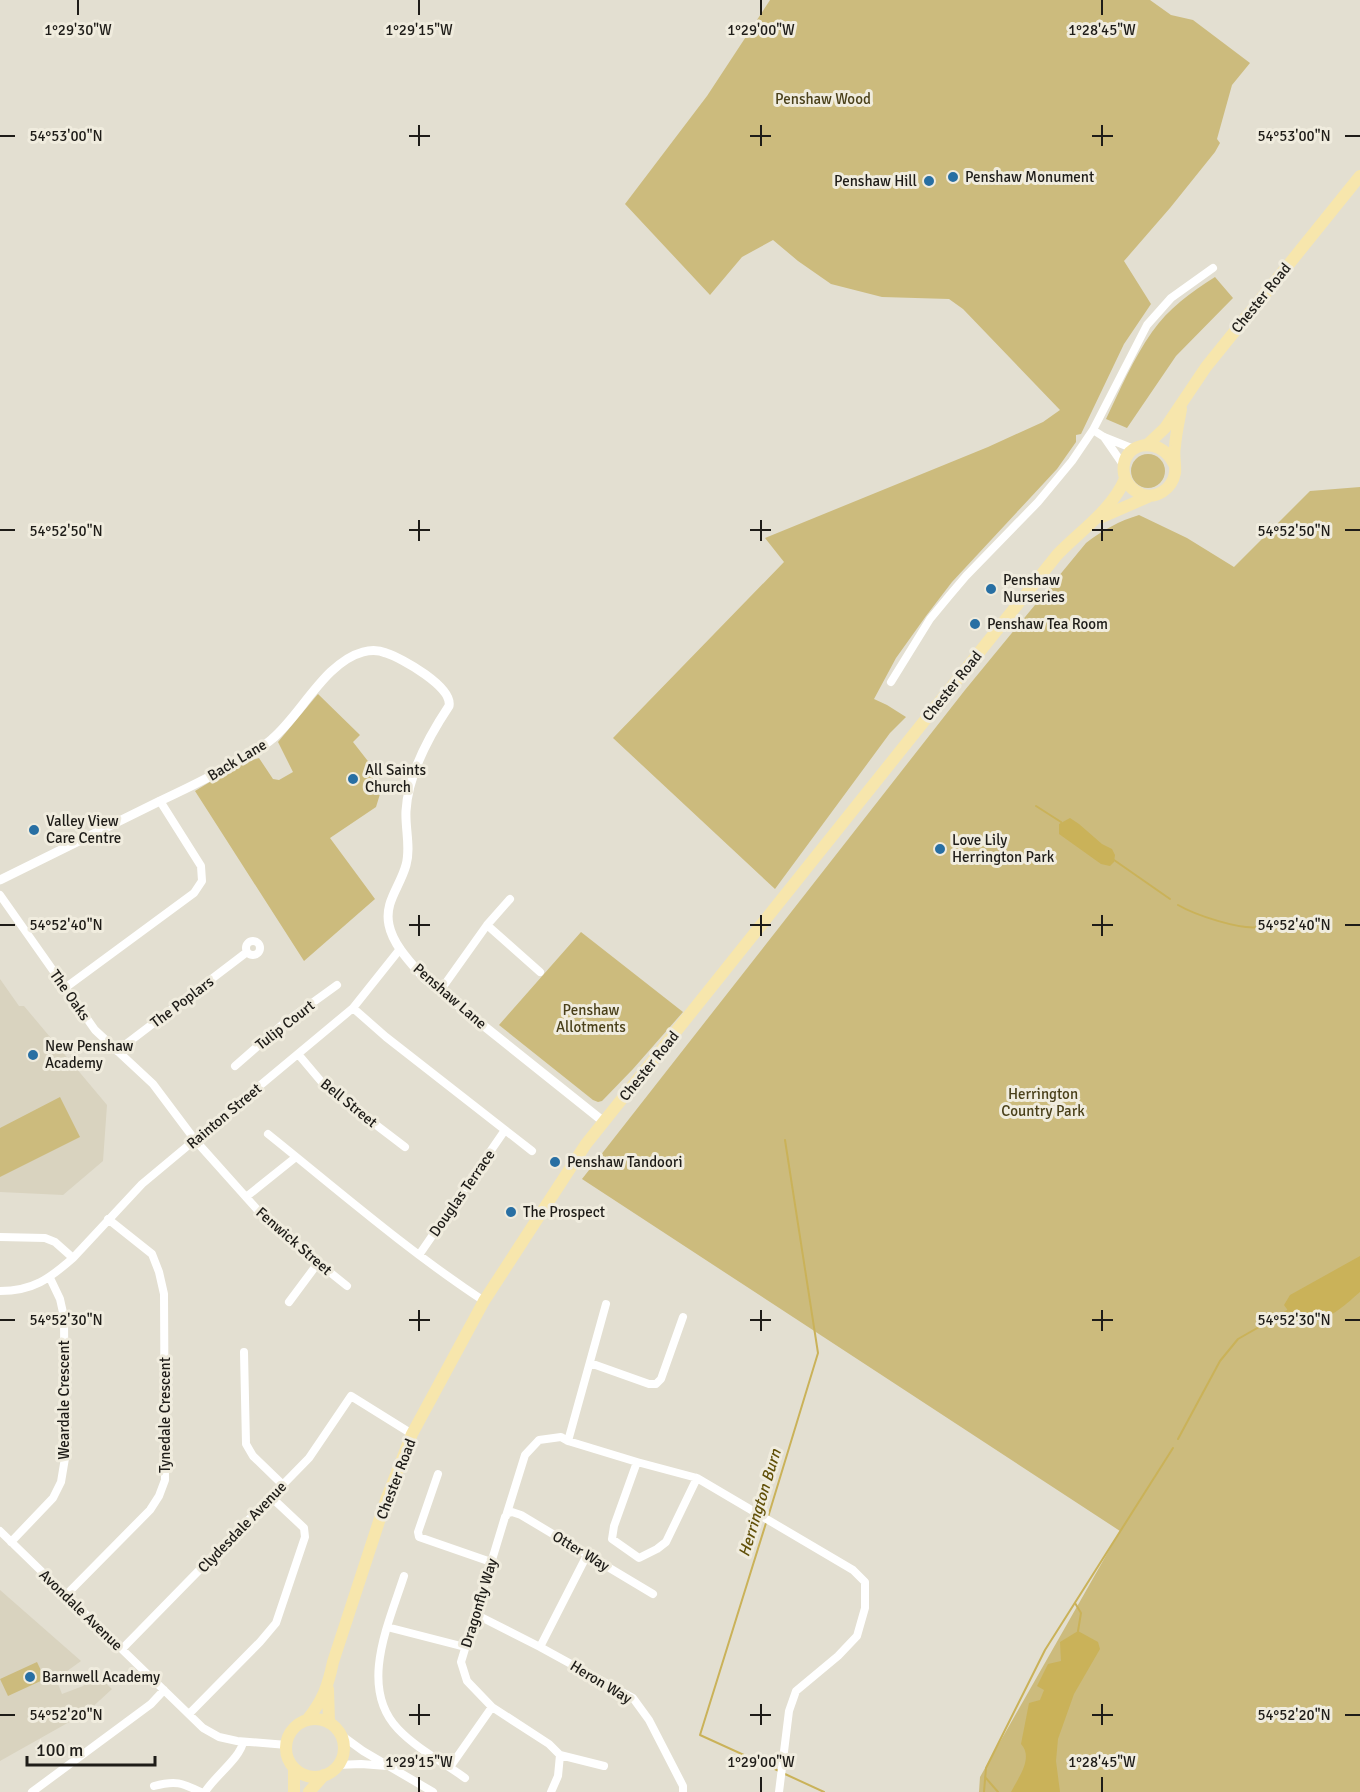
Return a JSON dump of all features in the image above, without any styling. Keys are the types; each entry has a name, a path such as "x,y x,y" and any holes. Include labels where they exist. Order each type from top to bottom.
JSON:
{"main road":[{"name":"Chester Road","path":"1174,464 1181,405 1206,367 1360,176"},
{"path":"1148,444 1162,448 1170,455 1174,464 1174,476 1169,487 1162,492 1145,496 1133,491 1125,479 1124,466 1127,457 1134,449 1148,444 1165,428 1181,405"},
{"name":"Chester Road","path":"328,1687 333,1662 386,1500 412,1434 484,1301 586,1144 1050,564 1116,497 1125,479"},
{"name":"Chester Road","path":"1095,520 1150,496"},
{"path":"308,1720 328,1687"},
{"path":"328,1687 329,1723"},
{"path":"294,1792 294,1768 287,1755 291,1732 297,1725 308,1720 319,1719 329,1723 341,1735 343,1750 337,1766 324,1775 309,1792"},
{"path":"294,1768 308,1776 324,1775"}],"street":[{"path":"891,682 930,619 966,576 1056,482 1093,430 1147,325 1171,298 1213,268"},
{"path":"1093,430 1134,449"},
{"path":"1104,437 1124,466"},
{"name":"Back Lane","path":"0,880 215,775 272,739 310,698 328,674 340,664 363,652 384,652 398,658 429,677 447,694"},
{"name":"Penshaw Lane","path":"447,694 450,701 449,706 427,743 408,796 406,866 388,905 389,929 400,949 424,978 604,1122"},
{"path":"65,988 194,893 202,881 201,866 160,801"},
{"name":"The Oaks","path":"0,895 95,1030 153,1084"},
{"path":"440,991 487,925 510,899"},
{"path":"487,925 540,972"},
{"name":"Rainton Street","path":"0,1291 24,1289 50,1278 73,1258 142,1184 353,1008 400,949"},
{"name":"The Poplars","path":"117,1051 247,952"},
{"name":"Tulip Court","path":"235,1066 283,1024 337,986"},
{"path":"353,1008 386,1037 532,1151"},
{"name":"Bell Street","path":"298,1054 325,1086 405,1147"},
{"name":"Fenwick Street","path":"153,1084 195,1140 271,1225 347,1286"},
{"name":"Douglas Terrace","path":"419,1255 506,1130"},
{"path":"268,1134 419,1255 484,1301"},
{"path":"246,1197 296,1157"},
{"name":"Tynedale Crescent","path":"66,1595 150,1510 165,1480 164,1294 152,1254 108,1219"},
{"path":"0,1237 45,1238 55,1242 73,1258"},
{"path":"289,1302 318,1263"},
{"name":"Weardale Crescent","path":"11,1542 53,1498 62,1482 65,1458 64,1317 60,1299 50,1278"},
{"path":"568,1441 606,1304"},
{"path":"590,1362 649,1384 656,1384 661,1379 683,1317"},
{"path":"244,1352 246,1443 253,1456 283,1485"},
{"name":"Clydesdale Avenue","path":"122,1649 309,1458 351,1396 412,1434"},
{"name":"Dragonfly Way","path":"560,1755 549,1744 492,1707 467,1681 462,1662 525,1455 539,1440 561,1437 637,1462 697,1478 853,1570 865,1582 865,1608 858,1636 796,1691 789,1711 779,1792"},
{"path":"637,1462 614,1526 612,1539 639,1558 666,1542 697,1478"},
{"path":"438,1474 418,1532 419,1537 491,1562"},
{"path":"189,1714 276,1623 305,1537 304,1528 271,1497"},
{"name":"Otter Way","path":"506,1515 512,1512 521,1515 653,1594"},
{"name":"Avondale Avenue","path":"0,1532 203,1728 219,1737 243,1742 287,1745"},
{"path":"540,1647 587,1555"},
{"path":"404,1576 380,1655 377,1681 385,1710 396,1728 414,1744 465,1778"},
{"name":"Heron Way","path":"475,1614 633,1698 649,1720 683,1792"},
{"path":"387,1627 465,1647"},
{"path":"32,1792 143,1710 164,1690"},
{"path":"450,1767 492,1707"},
{"path":"341,1735 363,1751 434,1792"},
{"path":"154,1786 182,1783 203,1792 239,1752 243,1742"},
{"path":"551,1792 558,1776 560,1755 604,1766"},
{"path":"337,1766 361,1764 392,1767"}],"shaded area":[{"path":"1070,818 1102,844 1112,849 1115,855 1114,862 1110,866 1101,864 1059,834 1059,824"},
{"name":"New Penshaw Academy","path":"0,979 19,1006 24,1006 107,1105 103,1161 63,1195 0,1192"},
{"path":"1360,1256 1360,1292 1337,1311 1323,1318 1294,1319 1284,1305 1290,1295"},
{"name":"Barnwell Academy","path":"0,1590 81,1661 56,1679 62,1694 83,1686 96,1674 112,1689 87,1712 0,1761"},
{"path":"1078,1631 1098,1642 1100,1649 1074,1694 1058,1739 1056,1761 1060,1792 1011,1792 1025,1762 1025,1750 1021,1744 1029,1703 1040,1700 1044,1690 1037,1686 1048,1664 1061,1661 1060,1642"}],"green space":[{"name":"Penshaw Wood","path":"770,0 1150,0 1171,15 1193,20 1250,63 1232,85 1217,139 1220,143 1215,152 1124,261 1151,304 1124,344 1081,434 1076,435 1076,442 1057,469 952,582 896,658 874,699 906,717 890,733 775,889 613,738 784,562 765,538 988,447 1043,422 1060,410 963,309 949,299 882,297 831,284 773,240 742,257 710,295 625,204 707,96"},
{"path":"1215,277 1233,298 1176,356 1127,428 1106,419 1145,342 1158,324 1180,302"},
{"path":"1148,454 1160,459 1165,471 1160,483 1148,488 1136,483 1131,471 1136,459"},
{"name":"Herrington Country Park","path":"1360,487 1360,1792 979,1792 980,1777 1120,1531 582,1179 965,690 1086,543 1111,526 1139,515 1187,538 1234,567 1310,491"},
{"path":"318,694 360,735 353,742 371,765 369,767 380,794 376,807 330,838 375,899 304,961 195,791 241,763 259,758 273,779 279,780 293,772 278,742"},
{"name":"Penshaw Allotments","path":"581,932 683,1012 633,1069 602,1101 598,1102 499,1025"},
{"path":"60,1097 80,1137 0,1177 0,1128"},
{"path":"37,1662 45,1679 8,1696 0,1679"}],"waterway":[{"path":"1036,806 1061,822"},
{"path":"1114,860 1170,899"},
{"path":"1178,905 1230,924 1259,927 1273,923"},
{"name":"Herrington Burn","path":"768,1517 818,1353 785,1140"},
{"name":"Herrington Burn","path":"1178,1439 1220,1361 1238,1339 1289,1310"},
{"name":"Herrington Burn","path":"984,1792 986,1768 1045,1650 1173,1448"},
{"name":"Herrington Burn","path":"766,1523 700,1735 779,1771"},
{"path":"1075,1603 1081,1613 1078,1631"},
{"name":"Herrington Burn","path":"785,1774 824,1792"},
{"path":"985,1777 998,1792"}],"place":[{"name":"Penshaw Monument","path":"953,177"},
{"name":"Penshaw Hill","path":"929,181"},
{"name":"Penshaw Nurseries","path":"991,589"},
{"name":"Penshaw Tea Room","path":"975,624"},
{"name":"All Saints Church","path":"353,779"},
{"name":"Valley View Care Centre","path":"34,830"},
{"name":"Love Lily Herrington Park","path":"940,849"},
{"name":"New Penshaw Academy","path":"33,1055"},
{"name":"Penshaw Tandoori","path":"555,1162"},
{"name":"The Prospect","path":"511,1212"},
{"name":"Barnwell Academy","path":"30,1677"}]}
